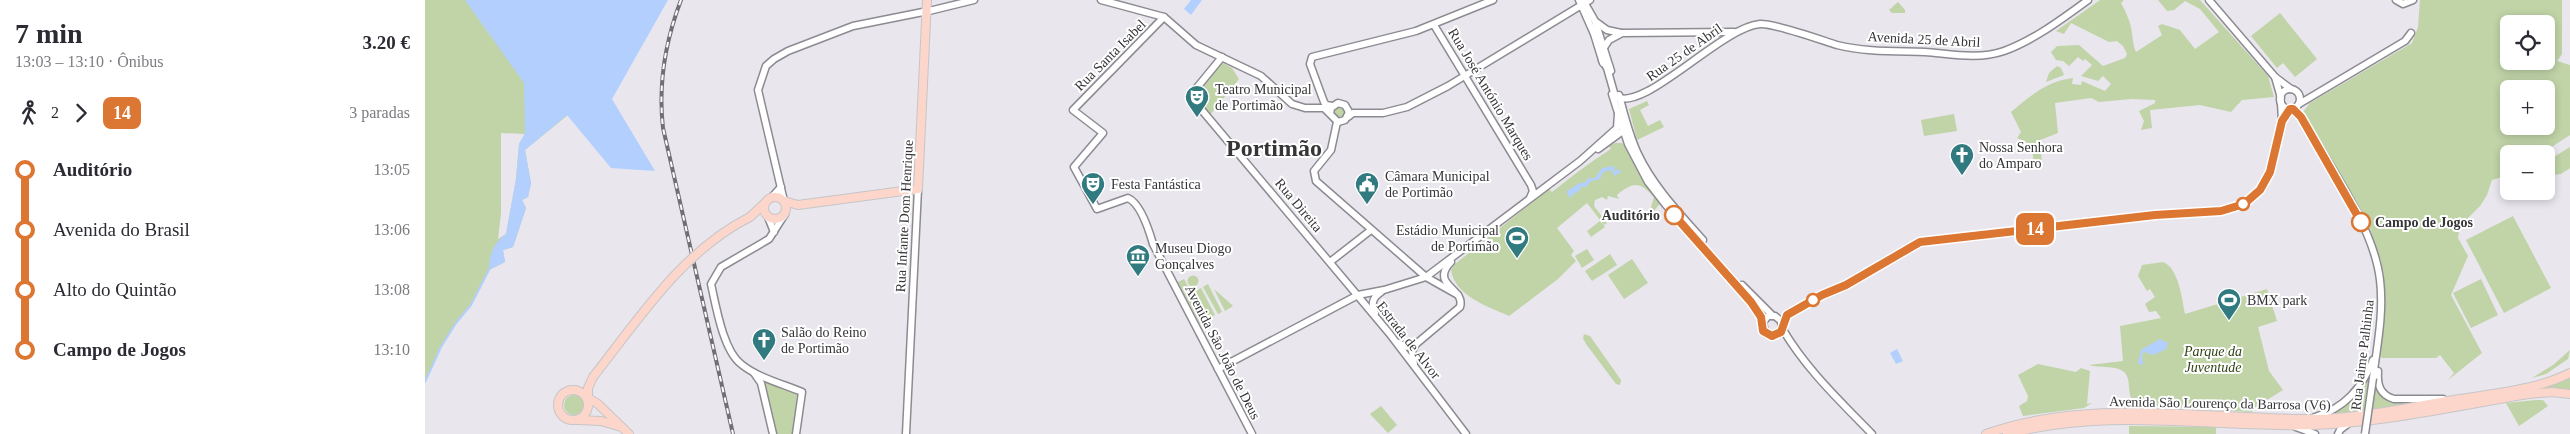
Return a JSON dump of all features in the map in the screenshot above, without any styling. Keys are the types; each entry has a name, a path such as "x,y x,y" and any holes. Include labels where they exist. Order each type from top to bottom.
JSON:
{"main road":[{"name":"Rua Infante Dom Henrique","path":"918,189 927,0"},
{"path":"577,420 587,411 588,388 593,377 682,268 720,234 750,217 768,200 778,197 784,201 798,204 918,189"},
{"path":"768,200 765,210 768,217"},
{"path":"784,201 786,206 785,214"},
{"path":"750,217 779,219 798,204"},
{"name":"Avenida São Lourenço da Barrosa (V6)","path":"1986,434 2035,420 2094,413 2130,412 2307,419 2361,415 2537,386 2570,373"},
{"path":"593,377 574,389 564,392 560,396 558,408 564,417 577,420 601,421 622,427"},
{"path":"574,389 598,404 629,434"},
{"name":"Avenida São Lourenço da Barrosa (V6)","path":"2007,434 2050,424 2100,419 2280,424 2353,422 2528,394 2553,392 2570,394"}],"street":[{"path":"784,201 762,112 759,83 766,66 773,59 788,51 853,26 926,12 974,0"},
{"path":"1101,0 1165,17 1196,45 1261,76 1292,104 1305,108 1324,108 1337,122"},
{"path":"1348,117 1349,112 1345,105 1338,103 1333,106 1326,105 1324,102 1310,64 1311,58 1319,54 1401,35 1434,25 1493,0"},
{"name":"Avenida 25 de Abril","path":"1805,35 1840,45 1979,56 2004,51 2017,45 2061,19 2088,0"},
{"path":"2209,0 2275,77 2298,93 2314,95"},
{"path":"2396,0 2403,4 2413,0"},
{"path":"1584,2 1585,14 1602,60 1623,131 1634,156"},
{"path":"1584,2 1595,21 1637,152 1669,201"},
{"path":"1337,122 1344,121 1353,113 1383,113 1407,107 1464,76 1584,2"},
{"path":"1549,24 1574,12 1582,10 1585,14"},
{"name":"Rua Santa Isabel","path":"1131,199 1097,209 1074,167 1103,133 1073,110 1165,17"},
{"path":"1595,21 1607,30 1622,33 1735,32"},
{"name":"Rua 25 de Abril","path":"1620,99 1628,99 1656,89 1723,38 1735,32 1761,24 1805,35"},
{"name":"Rua José António Marques","path":"1434,25 1526,176 1533,191 1531,198"},
{"path":"1620,99 1615,96 1607,68 1602,60 1604,48 1609,40 1622,33"},
{"path":"2282,121 2295,107 2405,41 2411,33"},
{"name":"Rua Direita","path":"1222,57 1190,96 1330,262"},
{"path":"2275,77 2284,107 2295,107"},
{"path":"1787,315 1822,295 1846,285 1920,242 2233,209 2253,198 2270,172 2282,121 2281,100 2286,90 2291,89"},
{"name":"Rua Jaime Palhinha","path":"2298,93 2295,107 2357,214 2376,258 2382,307 2365,434"},
{"path":"1622,106 1628,99"},
{"path":"1330,114 1333,106"},
{"path":"1218,369 1358,295 1384,290 1426,277 1459,254 1547,185 1623,131 1625,124 1622,106"},
{"path":"1580,161 1609,136 1619,124 1618,114"},
{"path":"1337,122 1331,150 1313,174 1319,184 1426,277 1458,295"},
{"path":"1609,136 1623,131"},
{"path":"1623,131 1626,133 1648,177 1764,309 1780,320 1782,328 1793,347 1872,434"},
{"path":"1591,154 1619,140 1624,141 1665,204 1751,302 1763,322 1765,333 1776,336 1793,347"},
{"name":"Rua José António Marques","path":"1526,176 1538,186 1547,185"},
{"path":"768,200 781,186"},
{"name":"Rua Infante Dom Henrique","path":"906,434 918,189"},
{"name":"Avenida São João de Deus","path":"1131,199 1150,232 1153,244 1252,434"},
{"path":"785,214 764,244 721,267 711,284 726,339 738,361 759,374 802,392 796,434"},
{"path":"768,217 774,232"},
{"path":"1330,262 1371,230"},
{"path":"1389,333 1406,347 1415,344 1454,314 1461,303 1458,295 1447,284 1444,271 1459,254"},
{"name":"Estrada de Alvor","path":"1330,262 1379,320 1466,434"},
{"path":"1379,320 1372,305 1377,295 1384,290"},
{"path":"1763,322 1767,317 1773,316"},
{"path":"1776,336 1782,328"},
{"path":"1415,344 1412,351 1413,359 1421,376"},
{"path":"2377,352 2377,380 2383,393 2388,397 2402,400 2456,399"},
{"path":"2307,419 2335,409 2351,397 2365,380 2377,352"},
{"path":"749,369 761,383 773,434"},
{"path":"761,383 764,378 769,378"},
{"path":"2338,434 2345,424 2353,422"},
{"path":"2280,424 2315,434"}],"green space":[{"path":"425,0 521,0 568,115 525,150 531,183 528,197 522,200 526,208 513,247 503,250 505,262 489,270 471,305 456,323 441,347 425,382","holes":["501,133 525,134 519,144 516,179 506,234 498,239 501,213"]},
{"path":"2100,0 2124,0 2121,3 2129,21 2136,52 2162,35 2158,26 2162,24 2180,30 2195,49 2219,32 2200,9 2185,1 2174,10 2167,11 2158,0 2200,0 2268,76 2274,97 2242,100 2231,112 2200,105 2150,110 2152,128 2141,130 2144,121 2139,111 2155,103 2155,100 2131,99 2099,102 2091,98 2055,103 2058,133 2040,140 2042,164 2034,166 2032,145 2017,138 2021,132 2011,112 2039,90 2055,82 2073,78 2072,84 2081,85 2082,81 2105,91 2111,84 2103,76 2098,81 2081,76 2092,65 2085,59 2083,61 2078,57 2069,66 2063,61 2056,60 2051,52 2057,46 2079,45 2103,66 2125,58 2127,54 2123,46 2117,41 2109,42 2071,23 2064,34 2056,31"},
{"path":"2420,0 2562,0 2562,54 2557,61 2570,65 2570,135 2555,145 2500,145 2500,178 2492,180 2487,195 2480,206 2460,226 2458,238 2468,256 2451,295 2482,353 2448,380 2454,373 2440,355 2436,358 2382,358 2380,356 2385,309 2384,281 2369,224 2303,112 2310,103 2412,43 2418,27"},
{"path":"1898,2 1905,10 1905,13 1892,13 1889,10"},
{"path":"2280,13 2317,59 2295,77 2283,63 2277,68 2251,36"},
{"path":"1221,62 1232,68 1239,79 1210,115 1192,95"},
{"path":"2057,66 2061,68 2064,75 2046,82 2049,73"},
{"path":"1647,101 1649,105 1640,110 1648,126 1660,120 1664,127 1637,140 1629,109"},
{"path":"1337,107 1341,107 1345,113 1341,119 1337,119 1333,115 1333,111"},
{"path":"1954,114 1957,131 1924,136 1921,120"},
{"path":"1615,143 1622,143 1628,149 1661,202 1654,211 1651,207 1654,197 1645,188 1637,185 1628,187 1617,195 1619,199 1608,196 1607,200 1602,197 1595,200 1594,206 1607,223 1604,225 1587,203 1557,228 1574,251 1571,255 1576,261 1558,279 1509,316 1473,299 1459,287 1451,270 1455,264 1549,189 1552,192 1611,149 1609,146"},
{"path":"2570,147 2570,168 2561,174 2555,175 2555,156"},
{"path":"2513,216 2551,288 2504,313 2466,240"},
{"path":"1600,221 1605,227 1591,237 1587,231"},
{"path":"1587,249 1594,260 1582,268 1575,256"},
{"path":"1610,254 1617,265 1592,281 1585,271"},
{"path":"1632,259 1648,283 1624,299 1608,275"},
{"name":"Parque da Juventude","path":"2163,262 2168,265 2176,277 2185,314 2267,289 2277,321 2258,327 2269,371 2283,390 2254,408 2252,412 2140,405 2136,401 2133,402 2126,374 2117,369 2089,365 2123,361 2120,326 2161,318 2156,311 2149,312 2145,304 2155,297 2150,289 2147,291 2138,276 2142,265"},
{"path":"1193,275 1199,281 1193,287 1187,281"},
{"path":"1184,279 1206,320 1200,324 1178,282"},
{"path":"2481,279 2498,315 2471,328 2453,293"},
{"path":"1208,284 1222,312 1218,314 1203,287"},
{"path":"1201,288 1215,315 1208,319 1194,292"},
{"path":"1214,289 1231,304 1233,306 1225,311"},
{"path":"1584,334 1590,336 1621,380 1620,385 1616,384 1586,344 1583,338"},
{"path":"2570,350 2568,359 2546,374 2532,378 2553,365"},
{"path":"2038,364 2076,372 2081,368 2090,371 2087,404 2092,403 2084,408 2023,416 2019,406 2027,401 2028,396 2018,375"},
{"path":"2368,376 2386,400 2396,403 2417,403 2332,415 2354,398"},
{"path":"2570,376 2570,391 2526,392 2418,409 2532,390"},
{"path":"766,380 797,394 792,434 774,434 763,381"},
{"path":"570,395 578,395 584,401 584,409 578,415 570,415 564,409 564,401"},
{"path":"2543,400 2548,406 2519,426 2506,403"},
{"path":"1381,406 1397,425 1388,433 1370,414"},
{"path":"2418,409 2391,414 2357,419"},
{"path":"2113,416 2067,420 2075,418"},
{"path":"2125,416 2155,416 2288,422 2275,422"},
{"path":"2057,421 1994,434 2035,424"},
{"path":"2129,426 2216,427 2216,434 2129,434"}],"water":[{"path":"465,0 668,0 612,99 655,171 611,168 567,115 525,150 531,183 528,197 522,200 526,208 513,247 503,250 505,262 489,270 493,249 506,234 516,179 519,144 525,133 524,83"},
{"path":"1191,0 1202,0 1191,15 1184,9"},
{"path":"1614,166 1615,171 1619,169 1621,172 1614,176 1612,170 1603,172 1600,179 1591,181 1586,187 1581,187 1571,198 1566,192 1579,183 1584,183 1589,178 1595,178 1602,168"},
{"path":"2160,339 2168,343 2166,349 2154,355 2144,352 2142,355 2143,364 2140,365 2138,363 2141,350"},
{"path":"1897,349 1903,361 1896,364 1890,353"}],"waterway":[{"path":"425,382 441,347 456,323 471,305 490,268"}],"railway":[{"path":"681,0 675,16 664,63 661,95 663,128 733,434"}],"bus line":[{"name":"14","path":"1674,215 1722,267 1759,312 1763,322 1763,331 1769,336 1776,336 1781,332 1787,315 1822,295 1846,285 1920,242 2155,215 2233,209 2253,198 2265,182 2270,172 2282,121 2290,109 2293,109 2301,117 2361,222"}],"place":[{"name":"Teatro Municipal de Portimão","path":"1197,118"},
{"name":"Nossa Senhora do Amparo","path":"1962,176"},
{"name":"Festa Fantástica","path":"1093,205"},
{"name":"Câmara Municipal de Portimão","path":"1367,205"},
{"name":"Auditório","path":"1674,215"},
{"name":"Campo de Jogos","path":"2361,222"},
{"name":"Estádio Municipal de Portimão","path":"1517,259"},
{"name":"Museu Diogo Gonçalves","path":"1138,277"},
{"name":"BMX park","path":"2229,321"},
{"name":"Salão do Reino de Portimão","path":"764,361"}],"district":[{"name":"Portimão","path":"1274,148"}]}
